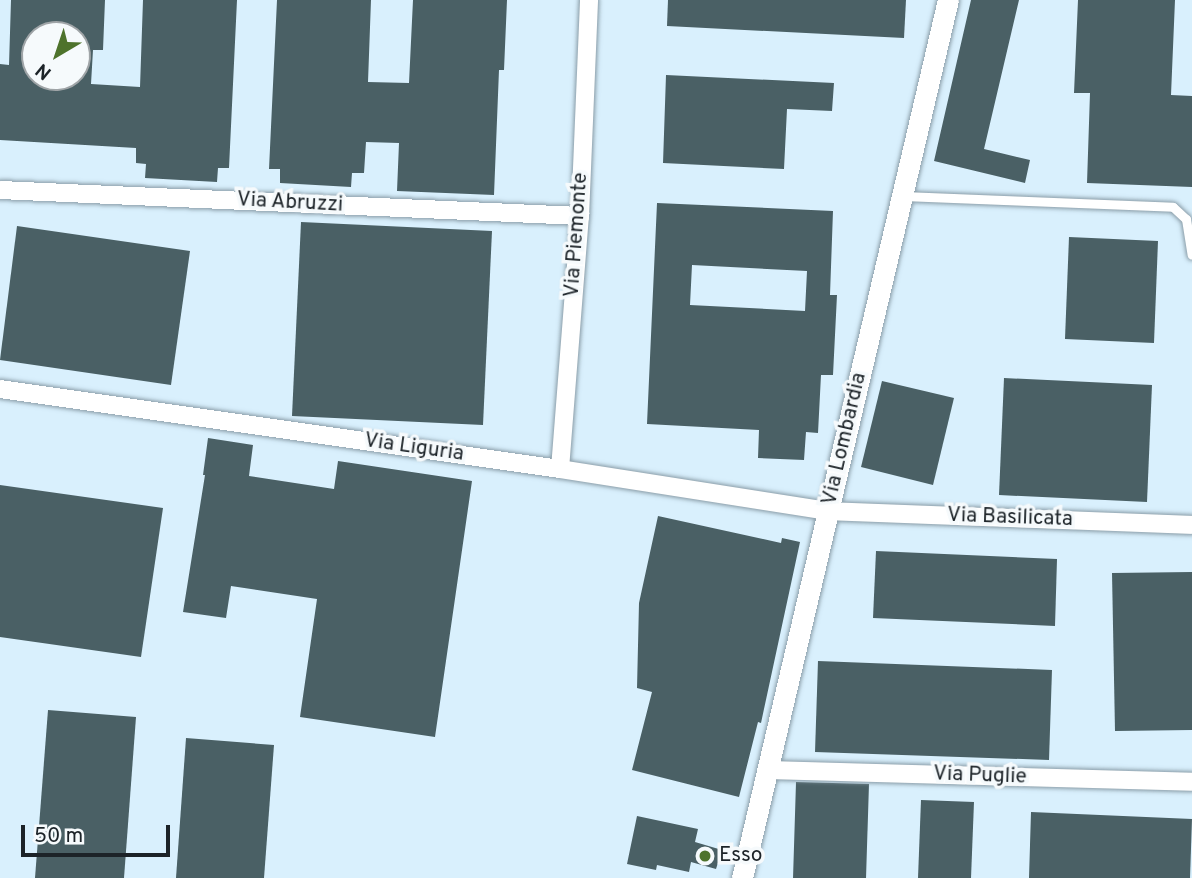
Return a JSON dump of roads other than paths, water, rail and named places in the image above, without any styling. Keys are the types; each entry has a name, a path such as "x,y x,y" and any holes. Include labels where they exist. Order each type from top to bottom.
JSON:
{"street":[{"name":"Via Piemonte","path":"560,469 580,216 589,0"},
{"name":"Via Lombardia","path":"742,878 948,0"},
{"name":"Via Abruzzi","path":"0,190 580,216"},
{"name":"Via Liguria","path":"0,389 560,469 828,511"},
{"name":"Via Basilicata","path":"828,511 1192,525"},
{"name":"Via Puglie","path":"768,770 1192,782"}],"lane":[{"path":"901,195 1172,207 1185,219 1192,255"}],"place":[{"name":"Esso","path":"705,856"}]}
